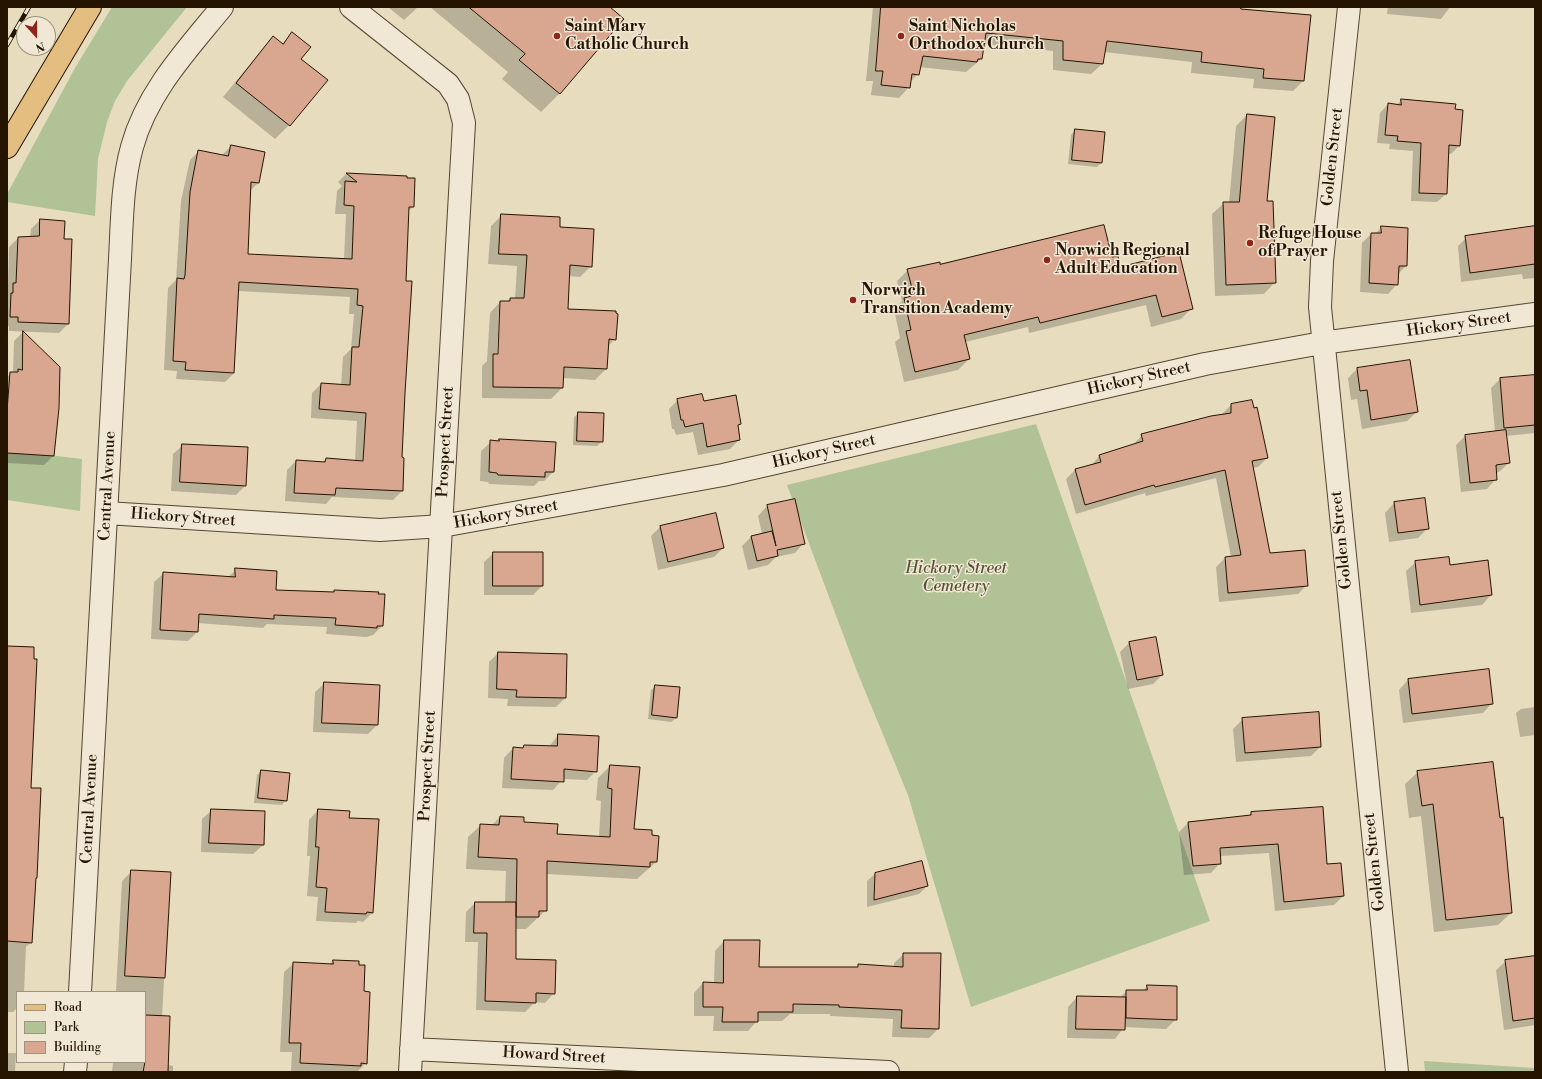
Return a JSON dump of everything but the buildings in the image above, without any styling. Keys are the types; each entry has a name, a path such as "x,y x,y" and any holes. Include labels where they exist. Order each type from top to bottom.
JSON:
{"main road":[{"path":"7,147 90,7"}],"street":[{"name":"Central Avenue","path":"80,991 124,202 132,147 143,118 162,83 222,7"},
{"name":"Prospect Street","path":"351,7 448,84 458,99 464,117 410,1072"},
{"name":"Golden Street","path":"1349,7 1320,284 1322,343 1397,1072"},
{"name":"Hickory Street","path":"106,513 380,530 442,526 723,474 1205,364 1322,343 1535,314"},
{"name":"Howard Street","path":"411,1049 888,1072"}],"green space":[{"path":"112,7 187,7 127,81 115,101 107,122 98,159 95,216 7,202 7,194 75,68"},
{"name":"Hickory Street Cemetery","path":"1036,424 1210,921 971,1007 908,795 858,674 787,485"},
{"path":"7,450 82,459 80,511 7,500"},
{"path":"1424,1061 1535,1068 1535,1072 1425,1072"}],"railway":[{"path":"7,45 29,7"}],"place":[{"name":"Saint Mary Catholic Church","path":"557,36"},
{"name":"Saint Nicholas Orthodox Church","path":"901,36"},
{"name":"Refuge House of Prayer","path":"1250,243"},
{"name":"Norwich Regional Adult Education","path":"1047,260"},
{"name":"Norwich Transition Academy","path":"853,300"}]}
